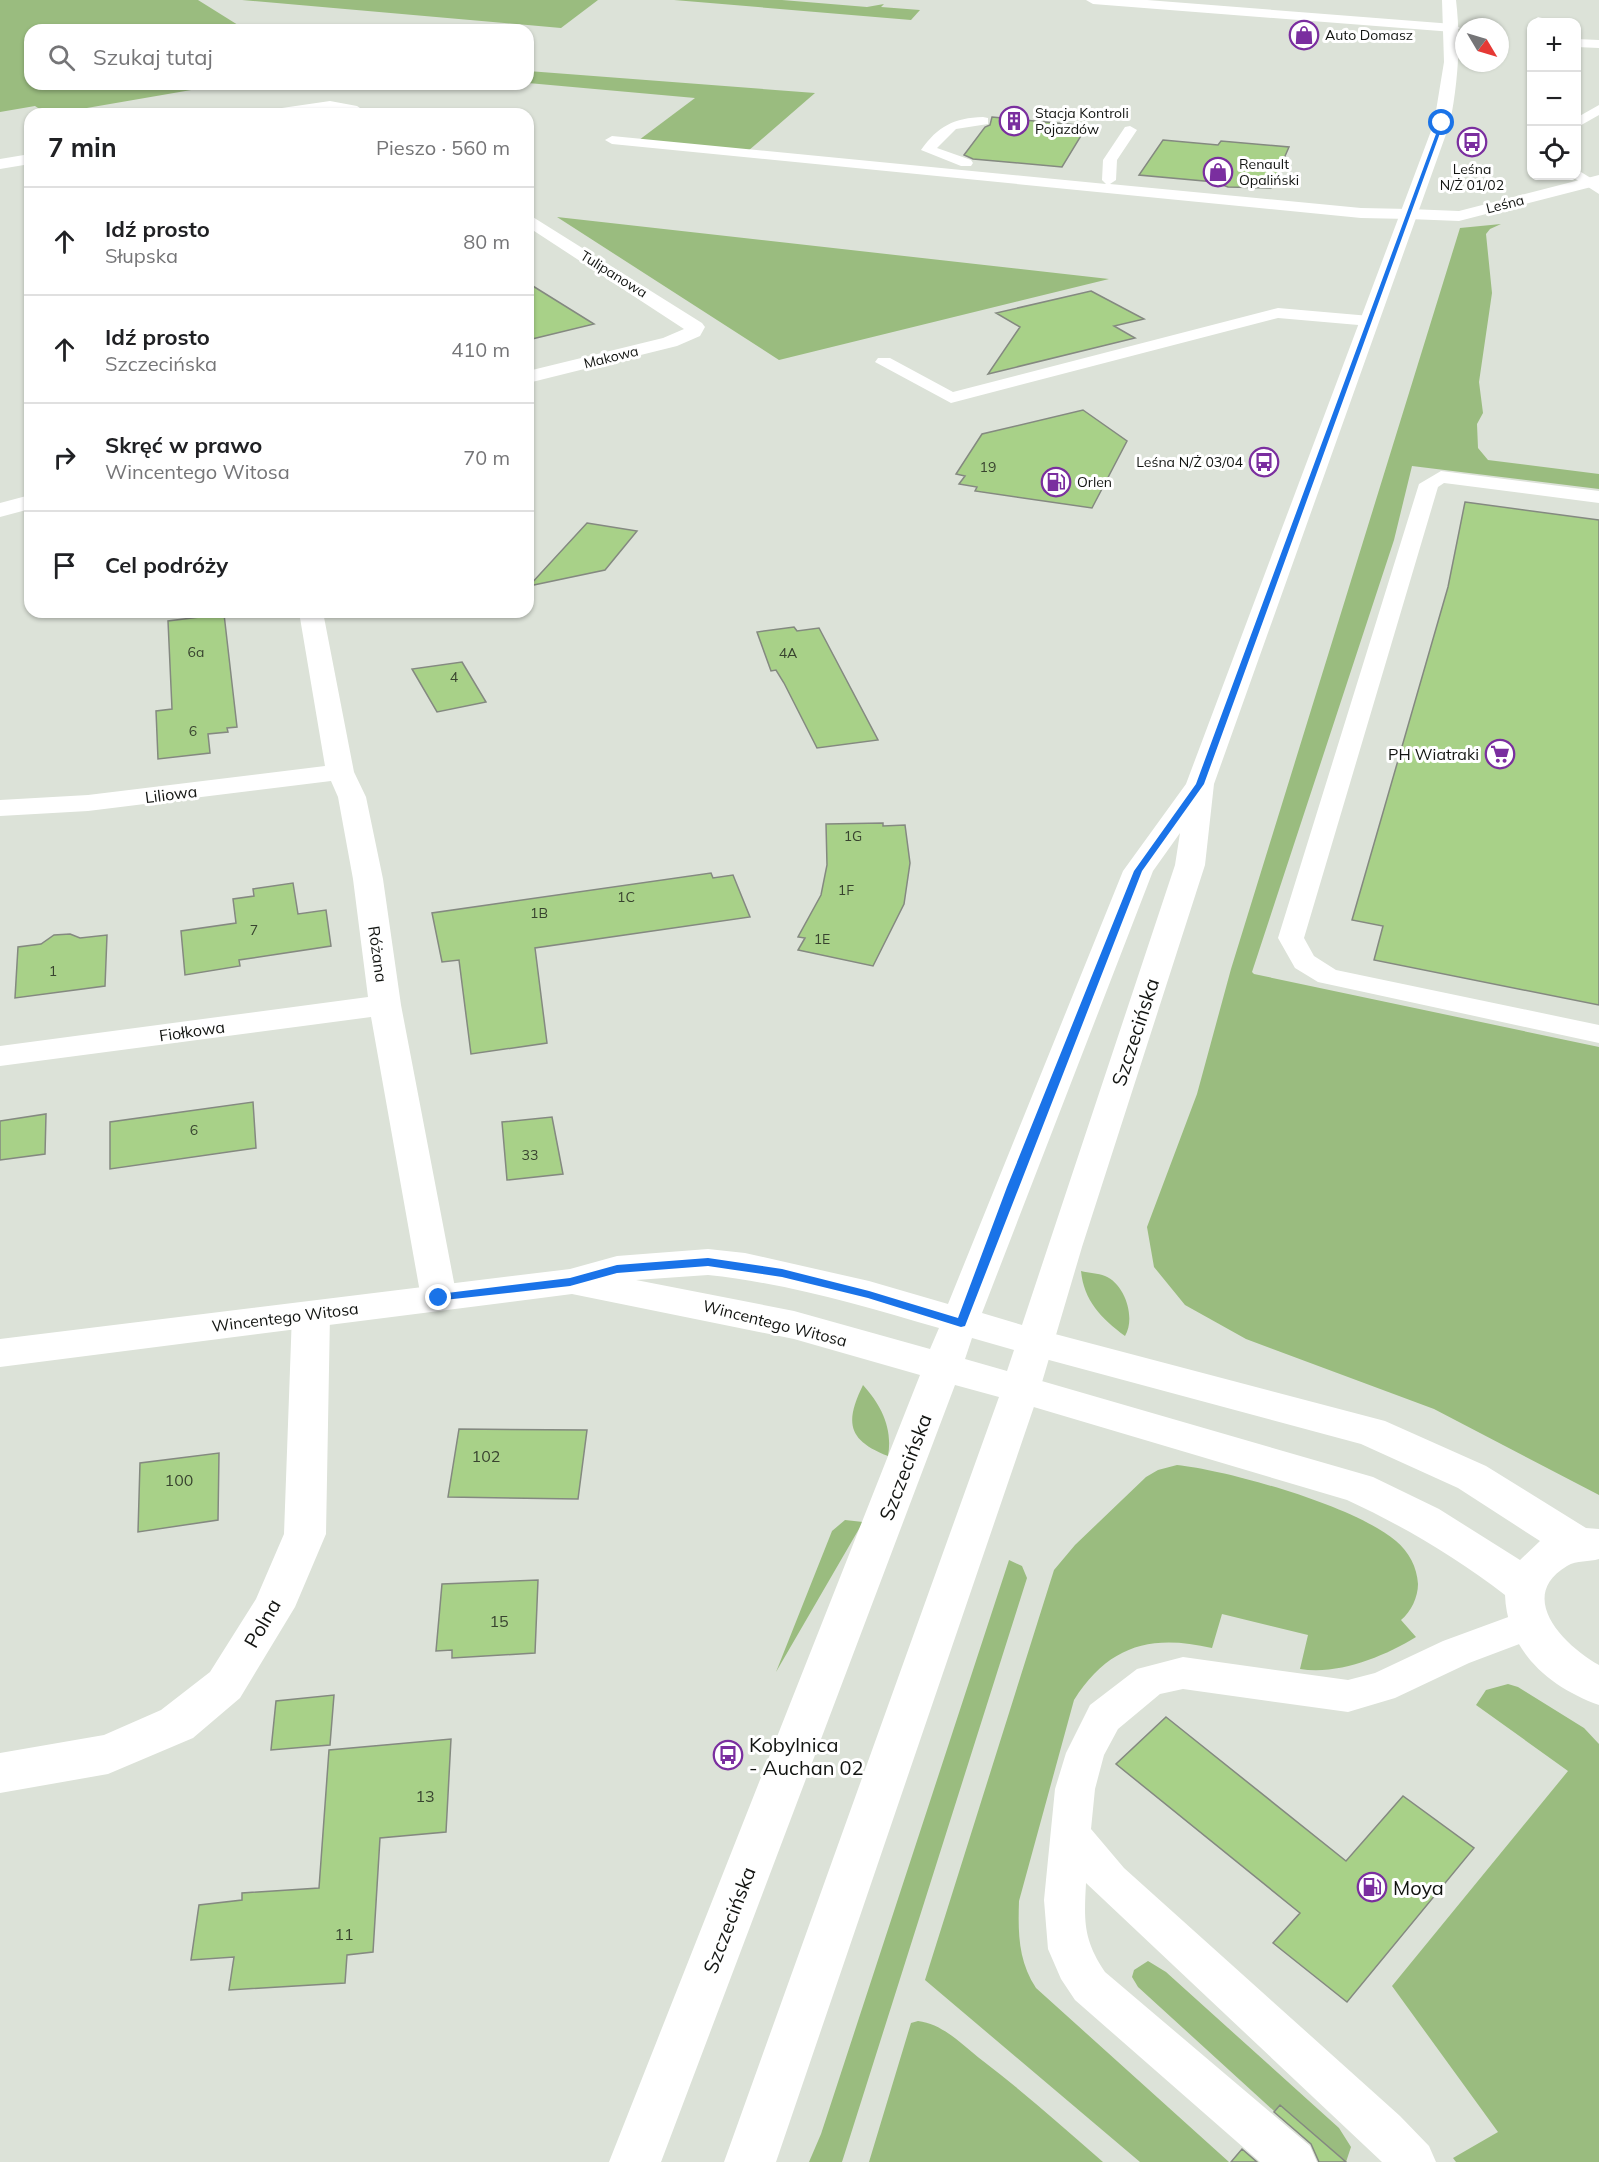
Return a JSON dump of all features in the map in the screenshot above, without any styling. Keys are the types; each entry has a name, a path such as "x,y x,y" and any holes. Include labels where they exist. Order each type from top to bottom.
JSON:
{"street":[{"path":"1093,0 1453,28"},
{"name":"Szczecińska","path":"750,2162 1021,1389 1064,1247 1190,865 1200,784 1344,385 1370,321 1442,123 1451,83 1453,28 1449,0"},
{"path":"315,108 335,105 350,108"},
{"path":"0,164 24,160"},
{"name":"Leśna","path":"1409,214 1459,216 1591,182"},
{"name":"Tulipanowa","path":"534,223 690,322 695,327 693,332"},
{"name":"Makowa","path":"534,376 669,342 693,332"},
{"path":"0,510 24,504"},
{"name":"Różana","path":"313,618 340,772 352,797 368,879 385,1005 439,1298"},
{"name":"Liliowa","path":"0,808 88,804 340,772"},
{"name":"Szczecińska","path":"635,2162 1012,1187 1138,871 1200,784"},
{"name":"Fiołkowa","path":"0,1056 385,1005"},
{"name":"Wincentego Witosa","path":"0,1353 570,1282 617,1269 661,1264 717,1263 782,1273 869,1294 961,1323 1371,1432 1472,1477 1589,1544"},
{"name":"Wincentego Witosa","path":"570,1282 672,1299 794,1325 1359,1488 1399,1505 1486,1557 1528,1606"},
{"name":"Polna","path":"0,1773 108,1754 177,1724 225,1685 274,1607 305,1534 311,1314"},
{"path":"1589,1544 1554,1552 1535,1567 1528,1606 1545,1649 1570,1671 1599,1686"}],"lane":[{"path":"1581,43 1599,44"},
{"path":"1581,119 1595,105"},
{"path":"983,121 955,122 938,136 928,150 968,164 1109,180 1346,202 1409,214"},
{"path":"1109,180 1110,160 1130,130"},
{"path":"612,140 1298,207 1409,214"},
{"path":"884,362 951,398 1278,313 1370,321"},
{"path":"1599,496 1441,477 1429,484 1291,938 1298,956 1308,967 1328,976 1599,1034"},
{"path":"1294,2162 1090,1986 1074,1962 1067,1937 1065,1893 1075,1789 1085,1753 1104,1717 1150,1680 1183,1673 1348,1696 1382,1687 1456,1652 1528,1606"},
{"path":"1070,1835 1110,1881 1376,2124 1413,2162"}],"green space":[{"path":"0,0 198,0 236,24 24,24 24,90 191,90 87,108 38,108 35,106 0,112"},
{"path":"242,0 598,0 561,28"},
{"path":"674,0 782,0 867,7 884,4 881,7 920,10 911,20"},
{"path":"534,71 815,93 748,151 639,140 695,98 534,84"},
{"path":"557,217 1109,279 779,360"},
{"path":"1501,224 1490,229 1486,234 1492,293 1479,382 1483,413 1477,424 1478,448 1488,460 1599,474 1599,489 1412,466 1394,540 1252,972 1599,1047 1599,1495 1434,1409 1246,1339 1185,1305 1154,1267 1147,1227 1197,1094 1231,969 1460,228"},
{"path":"1081,1271 1105,1276 1118,1286 1129,1311 1128,1329 1125,1336 1095,1308 1086,1291"},
{"path":"863,1385 884,1418 889,1436 888,1456 864,1443 853,1428 854,1409"},
{"path":"1177,1465 1259,1482 1352,1515 1377,1528 1401,1545 1414,1566 1418,1584 1413,1604 1401,1620 1416,1637 1360,1663 1330,1669 1300,1669 1308,1635 1222,1614 1212,1648 1170,1642 1133,1648 1102,1667 1087,1681 1074,1700 1019,1901 1019,1935 1022,1957 1036,1988 1229,2162 1140,2162 925,1980 1054,1570 1075,1545 1146,1477 1158,1470"},
{"path":"845,1520 863,1522 776,1672 832,1531"},
{"path":"1009,1560 1022,1566 1027,1578 842,2162 809,2162 821,2134"},
{"path":"1508,1684 1518,1687 1584,1728 1599,1744 1599,2162 1456,2162 1453,2158 1498,2132 1392,1986 1568,1771 1476,1705 1486,1690"},
{"path":"1148,1961 1166,1972 1339,2128 1351,2147 1346,2162 1280,2106 1274,2111 1138,1987 1132,1977 1134,1970"},
{"path":"918,2021 936,2026 953,2036 1103,2162 869,2162 911,2023"}],"building":[{"path":"992,117 1087,126 1062,167 973,159 964,155 985,127 990,125"},
{"path":"1163,140 1218,145 1221,141 1289,147 1271,188 1228,187 1215,182 1139,175"},
{"path":"534,287 594,324 534,339"},
{"path":"1091,291 1144,319 1114,326 1135,338 988,374 1020,327 996,313"},
{"path":"1083,410 1127,441 1092,508 975,491 977,487 959,484 965,476 956,474 982,434"},
{"name":"PH Wiatraki","path":"1465,502 1599,520 1599,1005 1374,960 1383,926 1352,920 1448,587"},
{"path":"587,523 637,531 605,570 534,585 534,581"},
{"path":"224,618 237,727 227,728 228,732 208,734 210,753 158,759 156,711 172,709 168,621"},
{"path":"794,627 797,631 819,628 878,740 817,748 784,683 776,670 771,671 757,632"},
{"path":"462,662 486,702 437,712 412,669"},
{"path":"883,823 883,826 905,825 910,863 904,904 873,966 798,950 805,938 798,937 821,895 827,865 826,824"},
{"path":"711,873 713,878 733,875 750,917 535,948 547,1043 471,1054 459,960 442,962 432,913"},
{"path":"293,883 298,914 326,910 331,946 239,960 240,966 185,975 181,931 236,923 233,899 254,896 253,889"},
{"path":"70,934 80,938 107,935 105,986 15,998 18,947 41,944 54,935"},
{"path":"253,1102 256,1148 110,1169 110,1122"},
{"path":"46,1114 45,1154 0,1160 0,1121"},
{"path":"552,1117 563,1174 507,1180 502,1122"},
{"path":"459,1429 587,1430 578,1499 448,1497"},
{"path":"219,1453 218,1520 138,1532 140,1463"},
{"path":"538,1580 535,1653 452,1658 452,1650 436,1651 442,1584"},
{"path":"334,1695 330,1745 271,1750 276,1701"},
{"path":"1166,1717 1346,1861 1403,1796 1474,1848 1347,2002 1273,1943 1300,1913 1116,1764"},
{"path":"451,1739 446,1832 380,1838 373,1952 347,1955 345,1983 229,1990 234,1957 191,1960 199,1905 242,1900 242,1893 319,1888 329,1750"},
{"path":"1280,2105 1346,2162 1319,2162 1311,2144 1274,2112"},
{"path":"1242,2149 1257,2162 1231,2162"}],"place":[{"name":"Auto Domasz","path":"1304,35"},
{"name":"Stacja Kontroli Pojazdów","path":"1014,121"},
{"name":"Leśna N/Ż 01/02","path":"1472,142"},
{"name":"Renault Opaliński","path":"1218,172"},
{"name":"Leśna N/Ż 03/04","path":"1264,462"},
{"name":"Orlen","path":"1056,482"},
{"name":"PH Wiatraki","path":"1500,754"},
{"name":"Kobylnica - Auchan 02","path":"728,1755"},
{"name":"Moya","path":"1372,1887"}],"route":[{"path":"439,1298 570,1282 617,1269 708,1262 782,1273 869,1294 961,1323 1012,1187 1138,871 1200,784 1344,385 1370,321 1442,123"}]}
